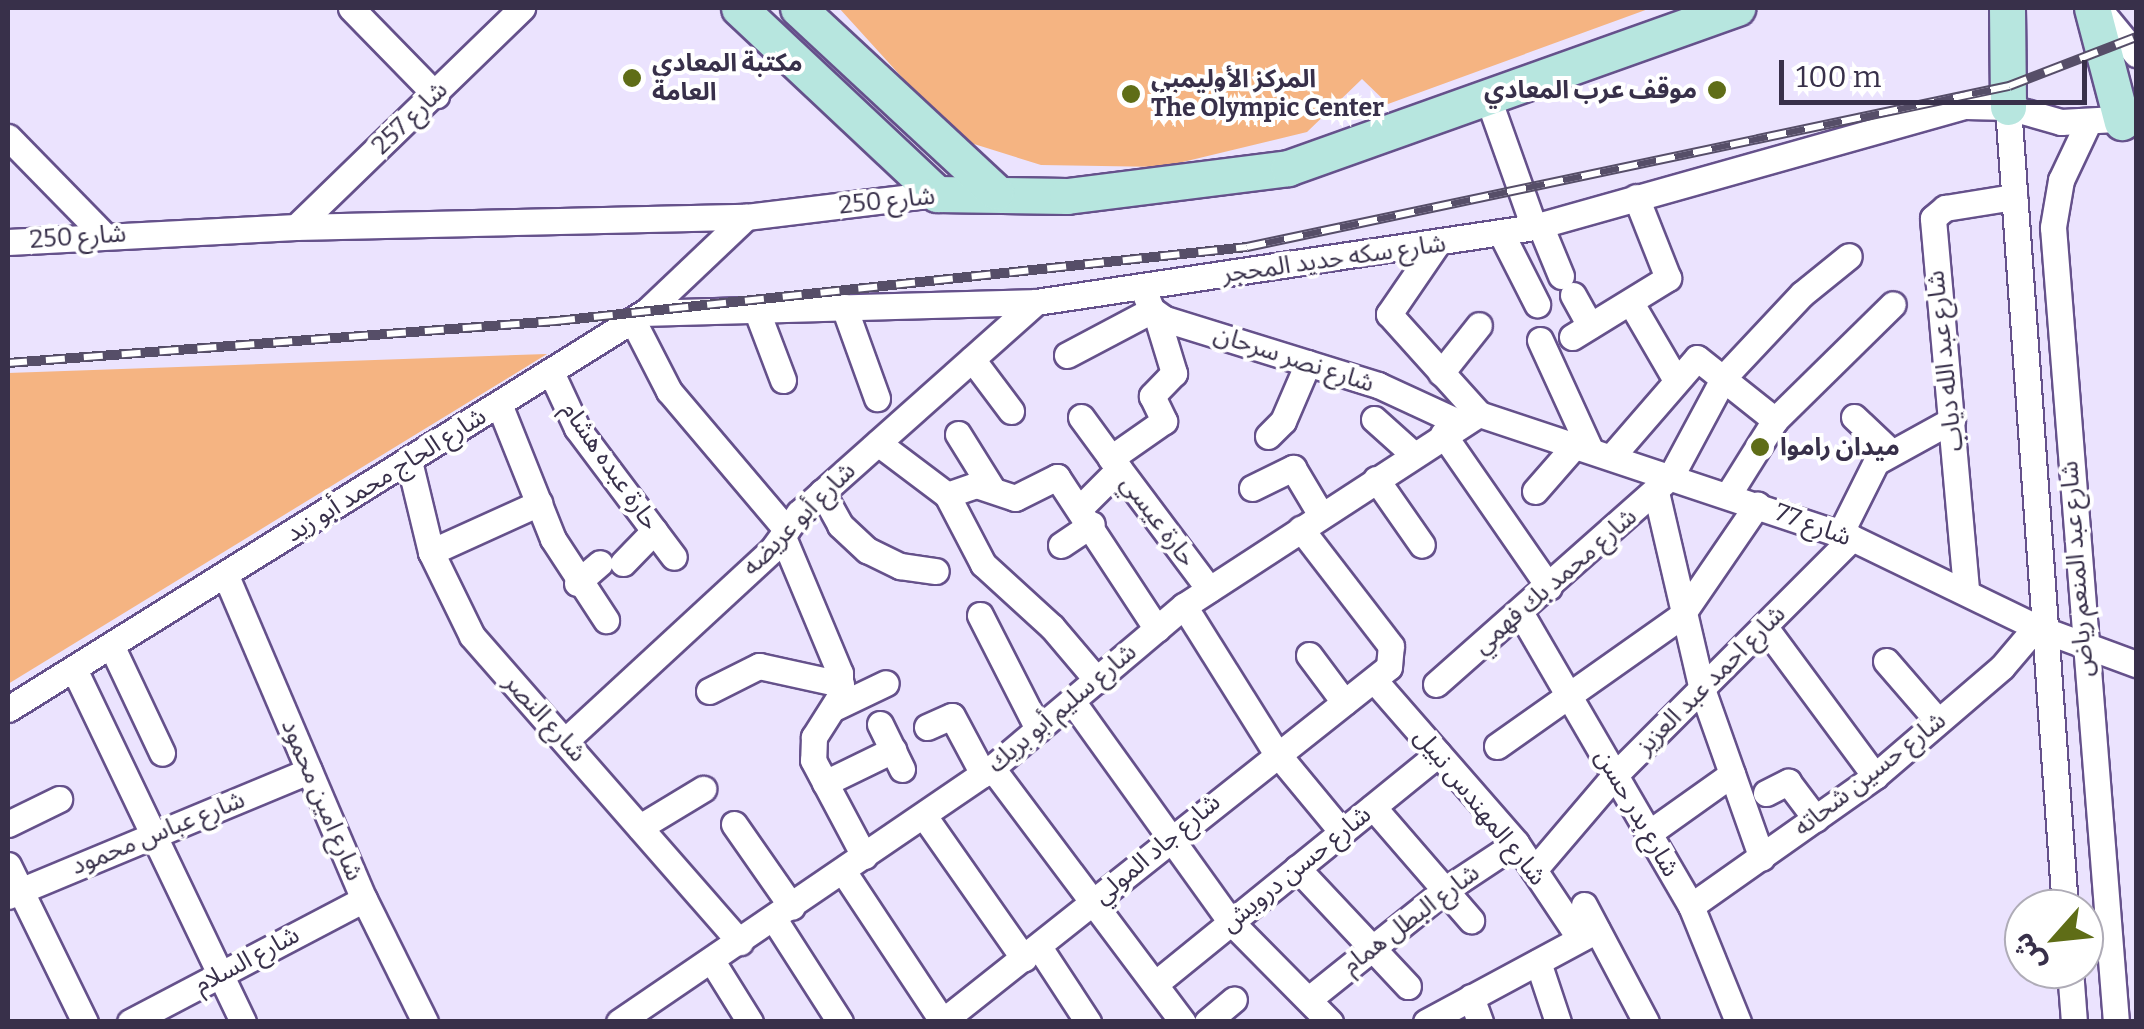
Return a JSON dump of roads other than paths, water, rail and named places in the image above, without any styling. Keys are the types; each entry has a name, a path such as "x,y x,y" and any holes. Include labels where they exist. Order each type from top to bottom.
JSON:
{"street":[{"path":"350,8 436,95"},
{"name":"شارع 257","path":"296,226 522,8"},
{"path":"739,8 937,194"},
{"path":"798,8 996,192"},
{"name":"شارع 250","path":"8,242 296,226 746,217 937,194 1067,196 1288,168 1737,8"},
{"path":"2008,8 2008,108 2121,123 2095,8"},
{"path":"2095,8 2136,54"},
{"path":"1488,98 1537,226 1567,286 1581,332 1668,278 1636,197"},
{"name":"شارع سكه حديد المحجر","path":"639,317 756,308 1036,302 1150,304 1537,226 1915,116 1965,106 2008,108"},
{"name":"شارع عبد المنعم رياض","path":"2008,108 2039,628 2064,889"},
{"name":"شارع عبد المنعم رياض","path":"2116,1022 2082,644 2054,227 2061,180 2121,123"},
{"path":"8,137 102,234"},
{"name":"شارع عبد الله دياب","path":"1966,590 1933,218 1945,208 2014,197"},
{"name":"شارع الحاج محمد أبو زيد","path":"8,710 639,317 746,217"},
{"path":"1500,233 1538,304"},
{"path":"1437,244 1390,310 1441,372 1460,424 1549,587"},
{"path":"1762,858 1702,689 1681,616 1663,484 1724,377 1802,294 1850,256"},
{"name":"شارع أبو عريضه","path":"565,741 785,534 822,492 1036,302"},
{"path":"1631,302 1676,380"},
{"path":"1067,355 1150,304"},
{"name":"شارع نصر سرحان","path":"1150,304 1378,385 1460,424"},
{"name":"حارة عيسي","path":"1150,304 1174,372 1152,396 1164,421 1115,464 1209,590"},
{"path":"1728,495 1775,420 1893,304"},
{"path":"844,307 877,398"},
{"path":"756,308 783,380"},
{"path":"639,317 669,391 785,534 839,695 811,752 854,864 943,1021"},
{"path":"1441,372 1479,325"},
{"path":"1540,340 1593,448"},
{"path":"1535,491 1676,380 1697,358 1775,420"},
{"path":"972,359 1010,411"},
{"path":"1268,436 1283,422 1308,363"},
{"name":"حارة عبده هشام","path":"551,372 577,428 674,557"},
{"path":"500,404 544,493 577,583 606,620"},
{"path":"1061,545 1087,516 1115,464 1081,416"},
{"path":"1854,417 1892,452"},
{"path":"1374,419 1414,454"},
{"path":"1846,536 1864,477 1892,452 1952,420"},
{"name":"شارع 77","path":"1460,424 1593,448 1663,484 1728,495 1846,536 2039,628 2136,664"},
{"name":"شارع سليم أبو بريك","path":"619,1022 651,1012 712,961 988,771 1184,606 1460,424"},
{"path":"958,434 990,487"},
{"path":"878,443 948,495 984,564 1052,627 1097,680"},
{"name":"شارع النصر","path":"409,461 431,552 472,636 740,942"},
{"path":"1252,488 1293,468 1311,522 1391,646 1393,661 1374,680"},
{"path":"948,495 990,487 1015,498 1056,477 1087,516 1157,629"},
{"path":"1376,479 1422,545"},
{"name":"شارع محمد بك فهمي","path":"1436,684 1663,484"},
{"path":"822,492 840,524 866,550 900,566 936,570"},
{"path":"431,552 544,493"},
{"path":"1497,746 1681,616 1757,505"},
{"path":"577,583 612,563 654,531"},
{"name":"شارع احمد عبد العزيز","path":"1534,870 1615,776 1764,626 1846,536"},
{"name":"شارع امين محمود","path":"226,576 420,1020"},
{"path":"1184,606 1275,752 1342,832"},
{"name":"شارع بدر حسن","path":"1520,612 1691,906 1738,1022"},
{"path":"980,615 1038,729"},
{"path":"1764,626 1875,776"},
{"name":"شارع حسين شحاته","path":"1691,906 1875,776 2002,668 2039,628"},
{"path":"112,647 162,753"},
{"path":"1309,655 1344,702"},
{"path":"1886,661 1938,721"},
{"path":"709,692 759,666 839,695 886,683"},
{"path":"74,669 243,1022"},
{"name":"شارع جاد المولي","path":"943,1021 1275,752 1374,680"},
{"name":"شارع المهندس نبيل","path":"1374,680 1516,843 1589,934"},
{"path":"1072,701 1231,922 1330,1022"},
{"path":"927,727 952,716 988,771 1183,1022"},
{"path":"825,783 897,760 880,724"},
{"name":"شارع حسن درويش","path":"1154,984 1438,754"},
{"name":"شارع عباس محمود","path":"14,893 309,771"},
{"path":"1649,834 1732,774"},
{"path":"1766,793 1788,782 1816,819"},
{"path":"640,827 703,789"},
{"path":"8,824 59,799"},
{"path":"1373,807 1471,920"},
{"path":"924,816 1088,1022"},
{"path":"734,824 840,1022"},
{"name":"شارع البطل همام","path":"1309,999 1445,890 1516,843"},
{"path":"8,865 14,893 85,1022"},
{"path":"1297,868 1408,986"},
{"name":"شارع السلام","path":"130,1022 158,1015 219,974 364,898"},
{"path":"1584,905 1589,934 1646,1022"},
{"path":"1426,1022 1476,1009 1538,962 1589,934"},
{"path":"712,961 750,1022"},
{"path":"1538,962 1558,1022"},
{"path":"2072,989 2074,1022"},
{"path":"1207,1022 1234,999"}],"railway":[{"path":"8,363 556,321 1247,247 2009,86 2136,37"}],"place":[{"name":"مكتبة المعادي العامة","path":"632,78"},
{"name":"موقف عرب المعادي","path":"1717,90"},
{"name":"المركز الأوليمبى The Olympic Center","path":"1131,94"},
{"name":"ميدان راموا","path":"1760,447"}]}
